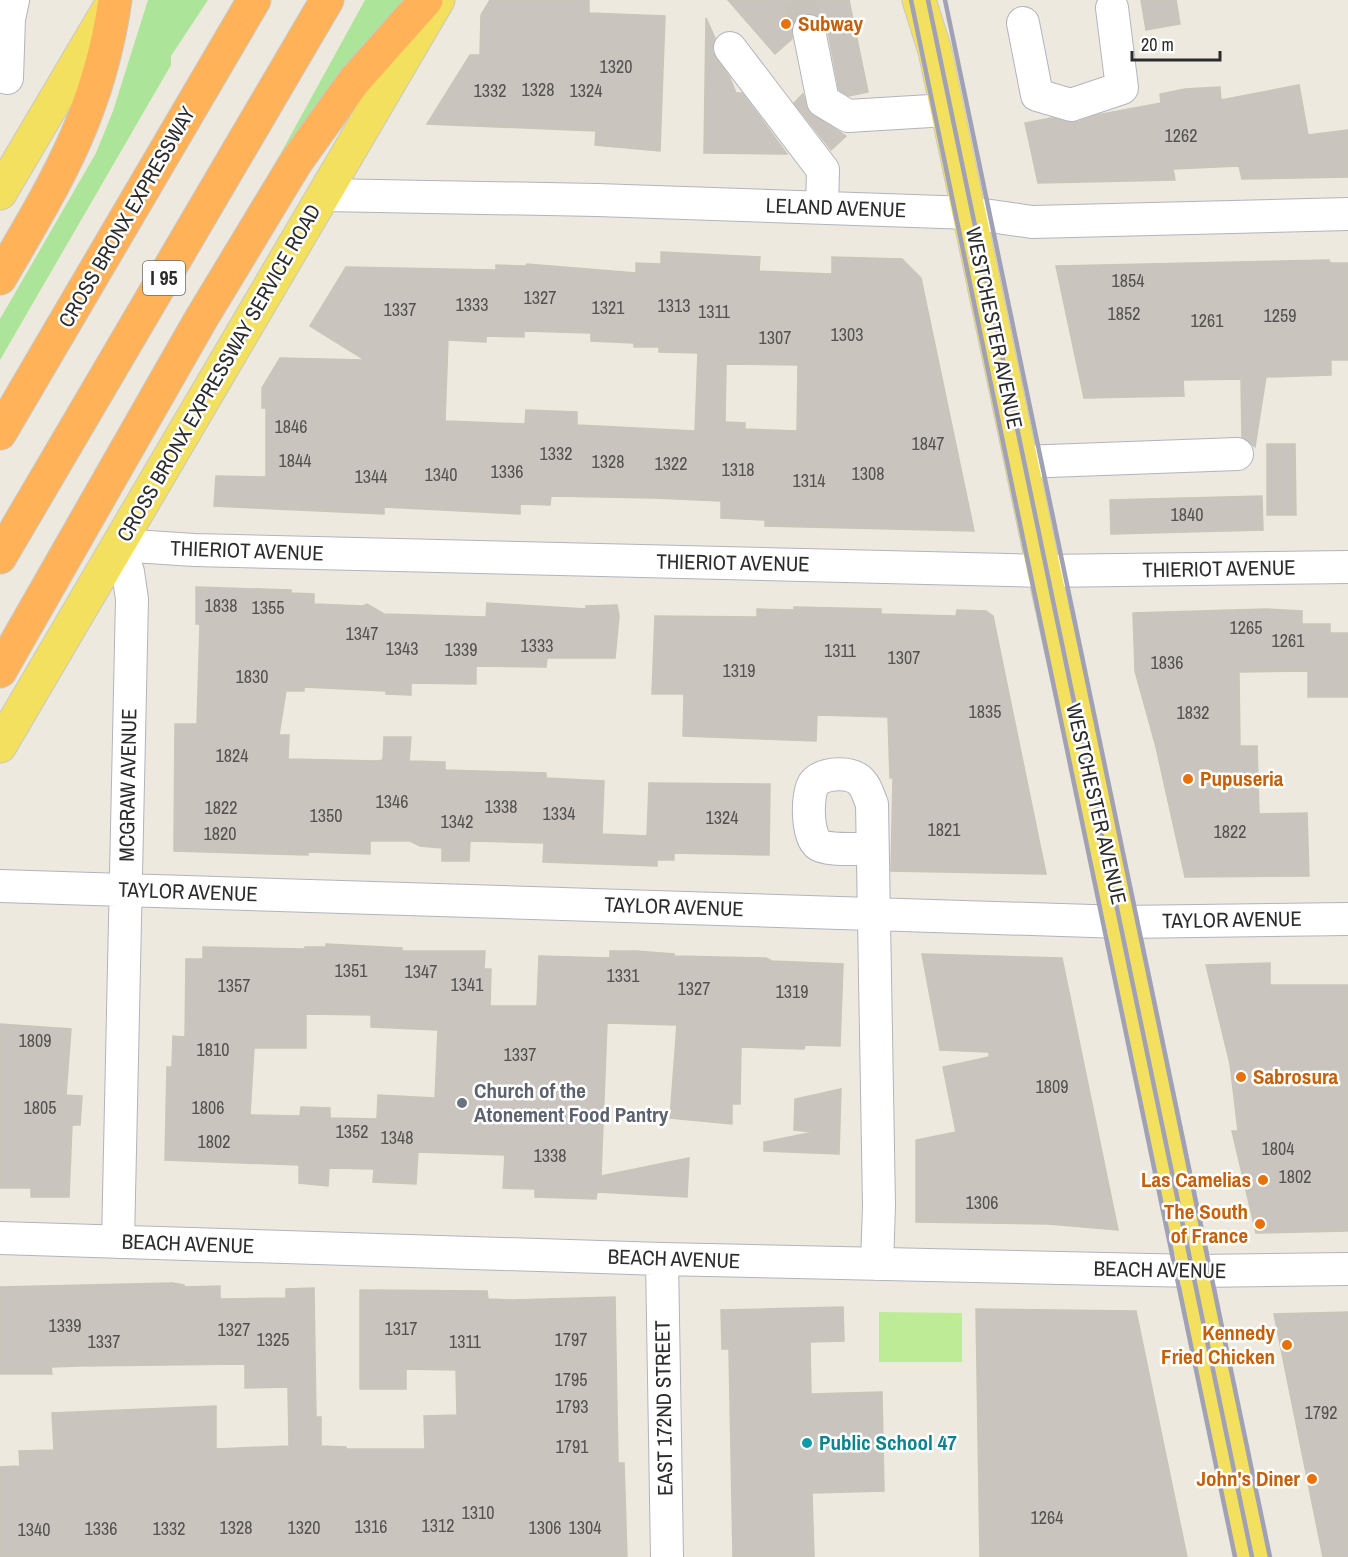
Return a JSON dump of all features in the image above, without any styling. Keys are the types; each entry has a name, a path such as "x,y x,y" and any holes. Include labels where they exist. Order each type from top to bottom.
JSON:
{"highway":[{"path":"0,278 53,188 85,121 101,73 114,0"},
{"name":"CROSS BRONX EXPRESSWAY","path":"0,434 254,0"},
{"name":"I 95","path":"0,557 327,0"},
{"path":"0,670 201,319 302,152 354,81 426,0"}],"main road":[{"path":"3,185 114,0"},
{"name":"CROSS BRONX EXPRESSWAY SERVICE ROAD","path":"0,746 438,0"},
{"name":"WESTCHESTER AVENUE","path":"919,0 935,51 1044,571 1122,922 1195,1271 1251,1557"},
{"name":"WESTCHESTER AVENUE","path":"933,0 935,51"}],"street":[{"path":"7,78 9,20 13,0"},
{"path":"1023,23 1037,95 1071,105 1122,88 1112,8"},
{"path":"809,31 823,101 848,116 947,110"},
{"path":"730,48 823,170 822,208"},
{"name":"LELAND AVENUE","path":"324,195 493,197 970,213 1032,222 1348,214"},
{"path":"1022,462 1238,454"},
{"name":"THIERIOT AVENUE","path":"118,545 194,550 1044,571 1348,567"},
{"name":"MCGRAW AVENUE","path":"118,545 128,572 132,599 118,1242"},
{"path":"872,849 879,1206 877,1264"},
{"name":"TAYLOR AVENUE","path":"0,886 1122,922 1348,919"},
{"name":"BEACH AVENUE","path":"0,1238 877,1264 1195,1271 1348,1269"},
{"name":"EAST 172ND STREET","path":"662,1259 667,1557"}],"green space":[{"path":"148,0 208,0 171,56 171,65 0,360 0,319 96,153 113,111"},
{"path":"365,0 404,0 327,92 266,180"},
{"path":"879,1312 962,1313 962,1362 879,1362"}],"building":[{"path":"490,0 589,0 589,13 665,16 660,151 595,145 596,131 427,124 470,55 480,55 481,15"},
{"path":"728,0 849,0 868,92 849,96 839,90 827,27 823,20 815,14 806,13 797,18 792,26 792,39 775,54"},
{"path":"1141,0 1176,0 1180,24 1146,30"},
{"path":"706,18 715,38 712,51 730,78 736,93 742,93 787,154 704,153"},
{"path":"1299,85 1308,135 1348,130 1348,177 1242,179 1239,166 1173,169 1175,180 1038,183 1025,123 1051,118 1077,122 1097,115 1161,103 1160,94 1185,89 1220,87 1221,100"},
{"path":"803,94 809,112 846,136 831,150 794,103"},
{"path":"661,252 760,257 759,271 832,274 832,257 902,259 921,278 974,531 765,526 765,520 721,518 721,501 654,498 551,496 550,505 520,504 520,514 384,507 384,514 214,506 216,476 266,477 266,408 262,408 262,388 280,358 365,360 310,326 346,267 496,270 496,265 526,266 527,264 636,273 636,263 661,264","holes":["524,331 591,333 591,341 634,343 634,347 659,347 659,352 698,353 695,431 577,425 577,412 526,410 525,424 445,421 448,340 486,342 486,336 524,337","726,364 798,365 797,431 745,429 745,423 725,422"]},
{"path":"1329,260 1330,263 1348,263 1348,360 1331,360 1331,375 1266,377 1255,447 1242,437 1241,379 1183,380 1184,396 1084,398 1056,266"},
{"path":"1267,444 1295,444 1296,515 1267,515"},
{"path":"1262,496 1263,530 1111,534 1110,500"},
{"path":"196,587 291,590 291,593 314,594 314,604 363,606 367,604 384,614 486,617 487,603 586,609 586,606 617,605 619,616 615,658 547,658 546,667 476,666 476,684 411,683 411,695 386,694 386,691 304,687 304,691 286,691 279,735 289,735 288,759 383,760 384,737 411,737 409,761 445,762 445,770 546,773 546,778 604,781 602,834 647,836 649,783 770,784 769,855 674,853 674,860 657,860 657,866 543,862 544,843 470,841 469,861 442,861 442,848 420,846 410,841 370,841 370,854 308,852 308,855 174,851 175,724 197,724 200,624 196,624"},
{"path":"794,607 881,609 881,614 956,616 957,610 986,611 993,616 1046,874 891,871 893,778 890,778 888,717 817,715 816,741 683,736 684,694 652,694 655,616 757,617 757,609 794,610"},
{"path":"1267,609 1302,611 1302,624 1330,624 1330,633 1348,633 1348,697 1308,697 1308,671 1239,672 1240,746 1257,746 1259,814 1307,813 1309,876 1185,877 1156,747 1135,671 1133,613"},
{"path":"326,944 402,948 402,951 485,951 484,969 491,969 490,1006 537,1006 539,956 610,958 610,951 636,951 674,954 674,956 766,958 772,961 843,964 840,1046 805,1045 804,1049 741,1047 740,1104 732,1104 732,1124 670,1118 677,1025 607,1023 601,1176 689,1158 687,1197 597,1192 596,1199 535,1197 535,1189 503,1188 505,1155 418,1152 416,1184 373,1182 374,1169 329,1168 328,1186 299,1183 299,1165 165,1160 167,1067 172,1067 173,1036 185,1037 186,959 203,959 203,947 305,949 305,947 326,947","holes":["306,1014 371,1015 371,1027 438,1030 435,1098 378,1095 377,1119 330,1118 330,1108 301,1107 300,1116 250,1115 254,1048 306,1048"]},
{"path":"922,954 1062,958 1118,1230 1048,1224 916,1222 916,1140 956,1132 943,1067 989,1057 989,1052 940,1050"},
{"path":"1270,963 1270,985 1348,985 1348,1231 1256,1233 1232,1131 1238,1131 1230,1064 1206,965"},
{"path":"0,1024 71,1029 66,1095 82,1096 80,1125 72,1125 69,1197 31,1197 31,1188 0,1188"},
{"path":"841,1089 839,1154 764,1151 764,1142 814,1132 794,1130 795,1099"},
{"path":"172,1283 184,1285 184,1287 220,1286 220,1299 286,1298 286,1289 314,1288 316,1417 321,1417 321,1446 346,1447 346,1449 425,1449 424,1416 457,1415 456,1370 406,1369 406,1389 360,1389 360,1290 487,1291 488,1299 512,1300 615,1297 618,1463 624,1463 627,1557 0,1557 0,1467 20,1466 19,1451 54,1450 52,1413 216,1406 216,1449 289,1446 288,1387 245,1388 245,1364 51,1367 52,1374 0,1374 0,1287"},
{"name":"Public School 47","path":"843,1307 844,1341 810,1342 811,1394 882,1392 884,1491 812,1493 814,1557 733,1557 729,1349 722,1349 721,1310"},
{"path":"976,1309 1136,1311 1187,1557 980,1557"},
{"path":"1348,1312 1348,1557 1323,1557 1274,1314"}],"tunnel":[{"path":"798,0 809,31"}],"railway":[{"path":"911,0 1235,1557"},
{"path":"928,0 1252,1557"},
{"path":"945,0 1270,1557"}],"place":[{"name":"Subway","path":"786,24"},
{"name":"Pupuseria","path":"1188,779"},
{"name":"Sabrosura","path":"1241,1077"},
{"name":"Church of the Atonement Food Pantry","path":"462,1103"},
{"name":"Las Camelias","path":"1263,1180"},
{"name":"The South of France","path":"1260,1224"},
{"name":"Kennedy Fried Chicken","path":"1287,1345"},
{"name":"Public School 47","path":"807,1443"},
{"name":"John's Diner","path":"1312,1479"}]}
